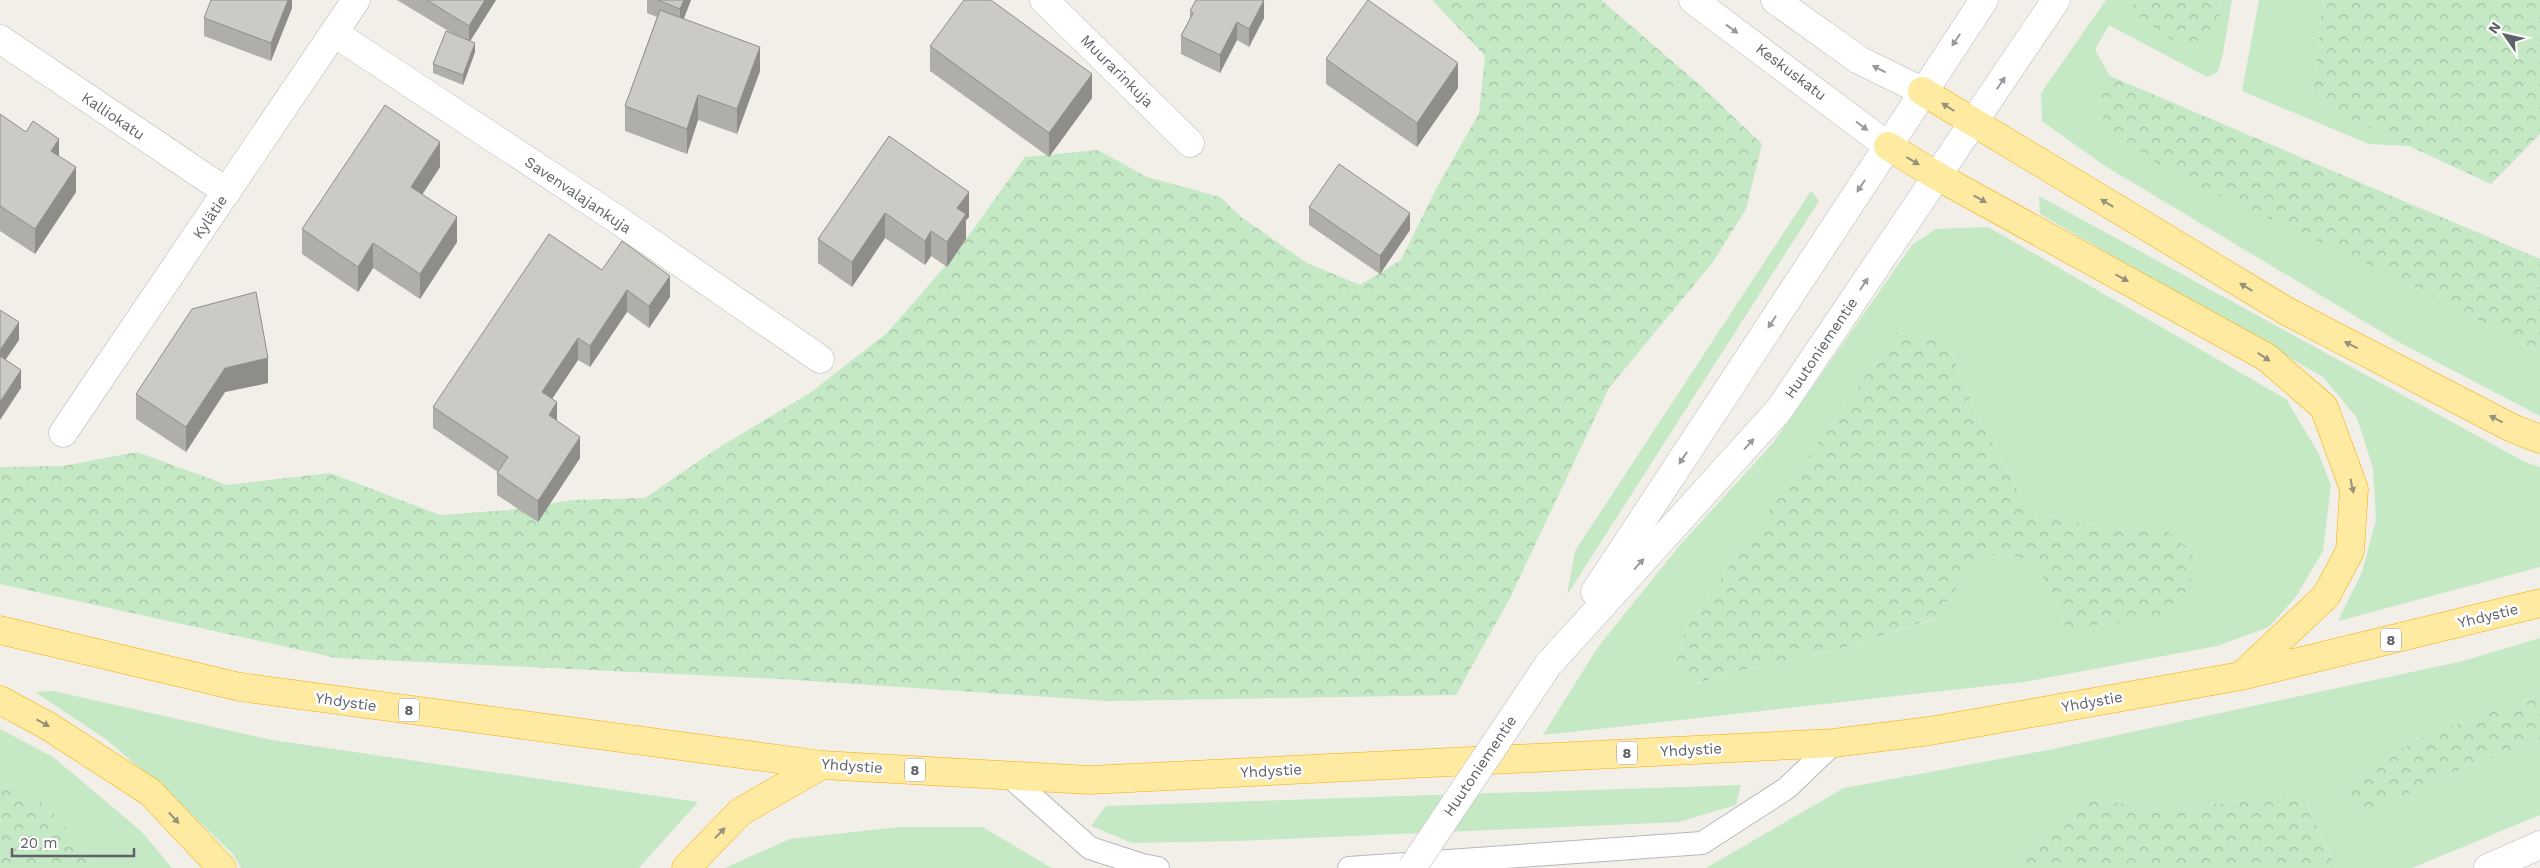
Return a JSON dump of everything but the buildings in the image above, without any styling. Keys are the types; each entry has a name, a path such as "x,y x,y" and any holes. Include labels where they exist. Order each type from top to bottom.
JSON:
{"highway":[{"path":"1922,91 2288,312 2512,428 2540,440"},
{"path":"1888,146 1937,176 2266,357 2324,408 2354,489 2350,551 2326,596 2241,676"},
{"name":"Yhdystie","path":"0,630 240,687 822,765 1090,780 1834,743 1930,731 2241,676 2540,603"},
{"path":"0,700 48,726 150,792 222,868"},
{"path":"686,868 740,812 822,765"}],"street":[{"name":"Kylätie","path":"63,433 356,0"},
{"name":"Muurarinkuja","path":"1044,0 1190,143"},
{"name":"Keskuskatu","path":"1693,0 1888,146"},
{"path":"1775,0 1859,60 1922,91"},
{"name":"Huutoniementie","path":"1412,868 1548,665 1888,146 1922,91 1984,0"},
{"name":"Huutoniementie","path":"1548,665 1779,410 2056,0"},
{"name":"Savenvalajankuja","path":"334,33 618,220 820,359"},
{"name":"Kalliokatu","path":"0,39 227,192"},
{"path":"2488,868 2540,845"}],"lane":[{"path":"1350,868 1702,843 1787,788 1834,743"},
{"path":"1008,775 1090,848 1142,865 1158,868"}],"green space":[{"path":"1432,0 1601,0 1701,86 1762,144 1746,209 1713,262 1609,388 1510,598 1456,695 1108,701 782,679 337,658 0,584 0,467 63,466 137,452 227,485 330,473 440,515 509,510 573,500 645,498 715,450 810,393 887,333 954,256 1025,157 1098,150 1147,177 1220,197 1241,217 1307,263 1360,285 1401,260 1436,189 1479,113 1485,56"},
{"path":"2106,0 2136,0 2131,9 2219,19 2221,0 2232,0 2222,58 2217,73 2207,77 2109,25 2095,50 2110,76 2100,87 2398,278 2540,354 2540,416 2395,340 2105,166 2042,121 2041,93"},
{"path":"2136,0 2221,0 2219,19 2196,57 2130,10"},
{"path":"2259,0 2323,0 2312,101 2409,146 2369,144 2242,91"},
{"path":"2323,0 2540,0 2540,134 2491,184 2312,101"},
{"path":"2110,76 2540,259 2540,354 2398,278 2169,172 2104,126 2099,87"},
{"path":"1811,191 1819,201 1567,595 1575,551"},
{"path":"2039,196 2525,462 2540,467 2540,567 2338,621 2362,572 2376,520 2373,468 2357,418 2323,377 2040,214"},
{"path":"1988,227 2286,399 2319,454 2331,486 2323,551 2295,598 2269,627 2217,646 2024,682 1543,735 1598,647 1680,545 1773,443 1912,245 1936,229","holes":["1897,332 1947,341 1976,413 2030,511 2098,526 2166,530 2066,628 2050,588 2030,559 1983,554 1932,620 1842,648 1751,668 1694,684 1674,665 1688,624"]},
{"path":"1897,332 1947,341 1976,413 2030,511 2097,526 2166,530 2193,553 2190,586 2163,618 2066,628 2050,588 2030,559 1983,554 1933,619 1842,648 1751,668 1693,684 1674,665 1688,624"},
{"path":"2540,638 2540,695 2419,738 2340,791 2365,816 2449,773 2540,741 2540,815 2412,868 2336,868 2301,791 2177,810 2085,799 2008,868 1706,868 1844,788 2048,750 2463,661"},
{"path":"53,691 272,740 698,802 639,868 241,868 233,854 171,795 107,740 35,692"},
{"path":"2540,695 2540,741 2449,773 2365,816 2340,791 2419,738"},
{"path":"0,729 53,757 141,831 172,868 100,868 48,807 0,778"},
{"path":"0,778 48,807 100,868 0,868"},
{"path":"1741,785 1736,805 1679,822 1238,841 1132,843 1091,826 1106,806"},
{"path":"2301,791 2336,868 2008,868 2085,799 2177,810"},
{"path":"899,827 982,827 1052,868 725,868 790,839"}]}
